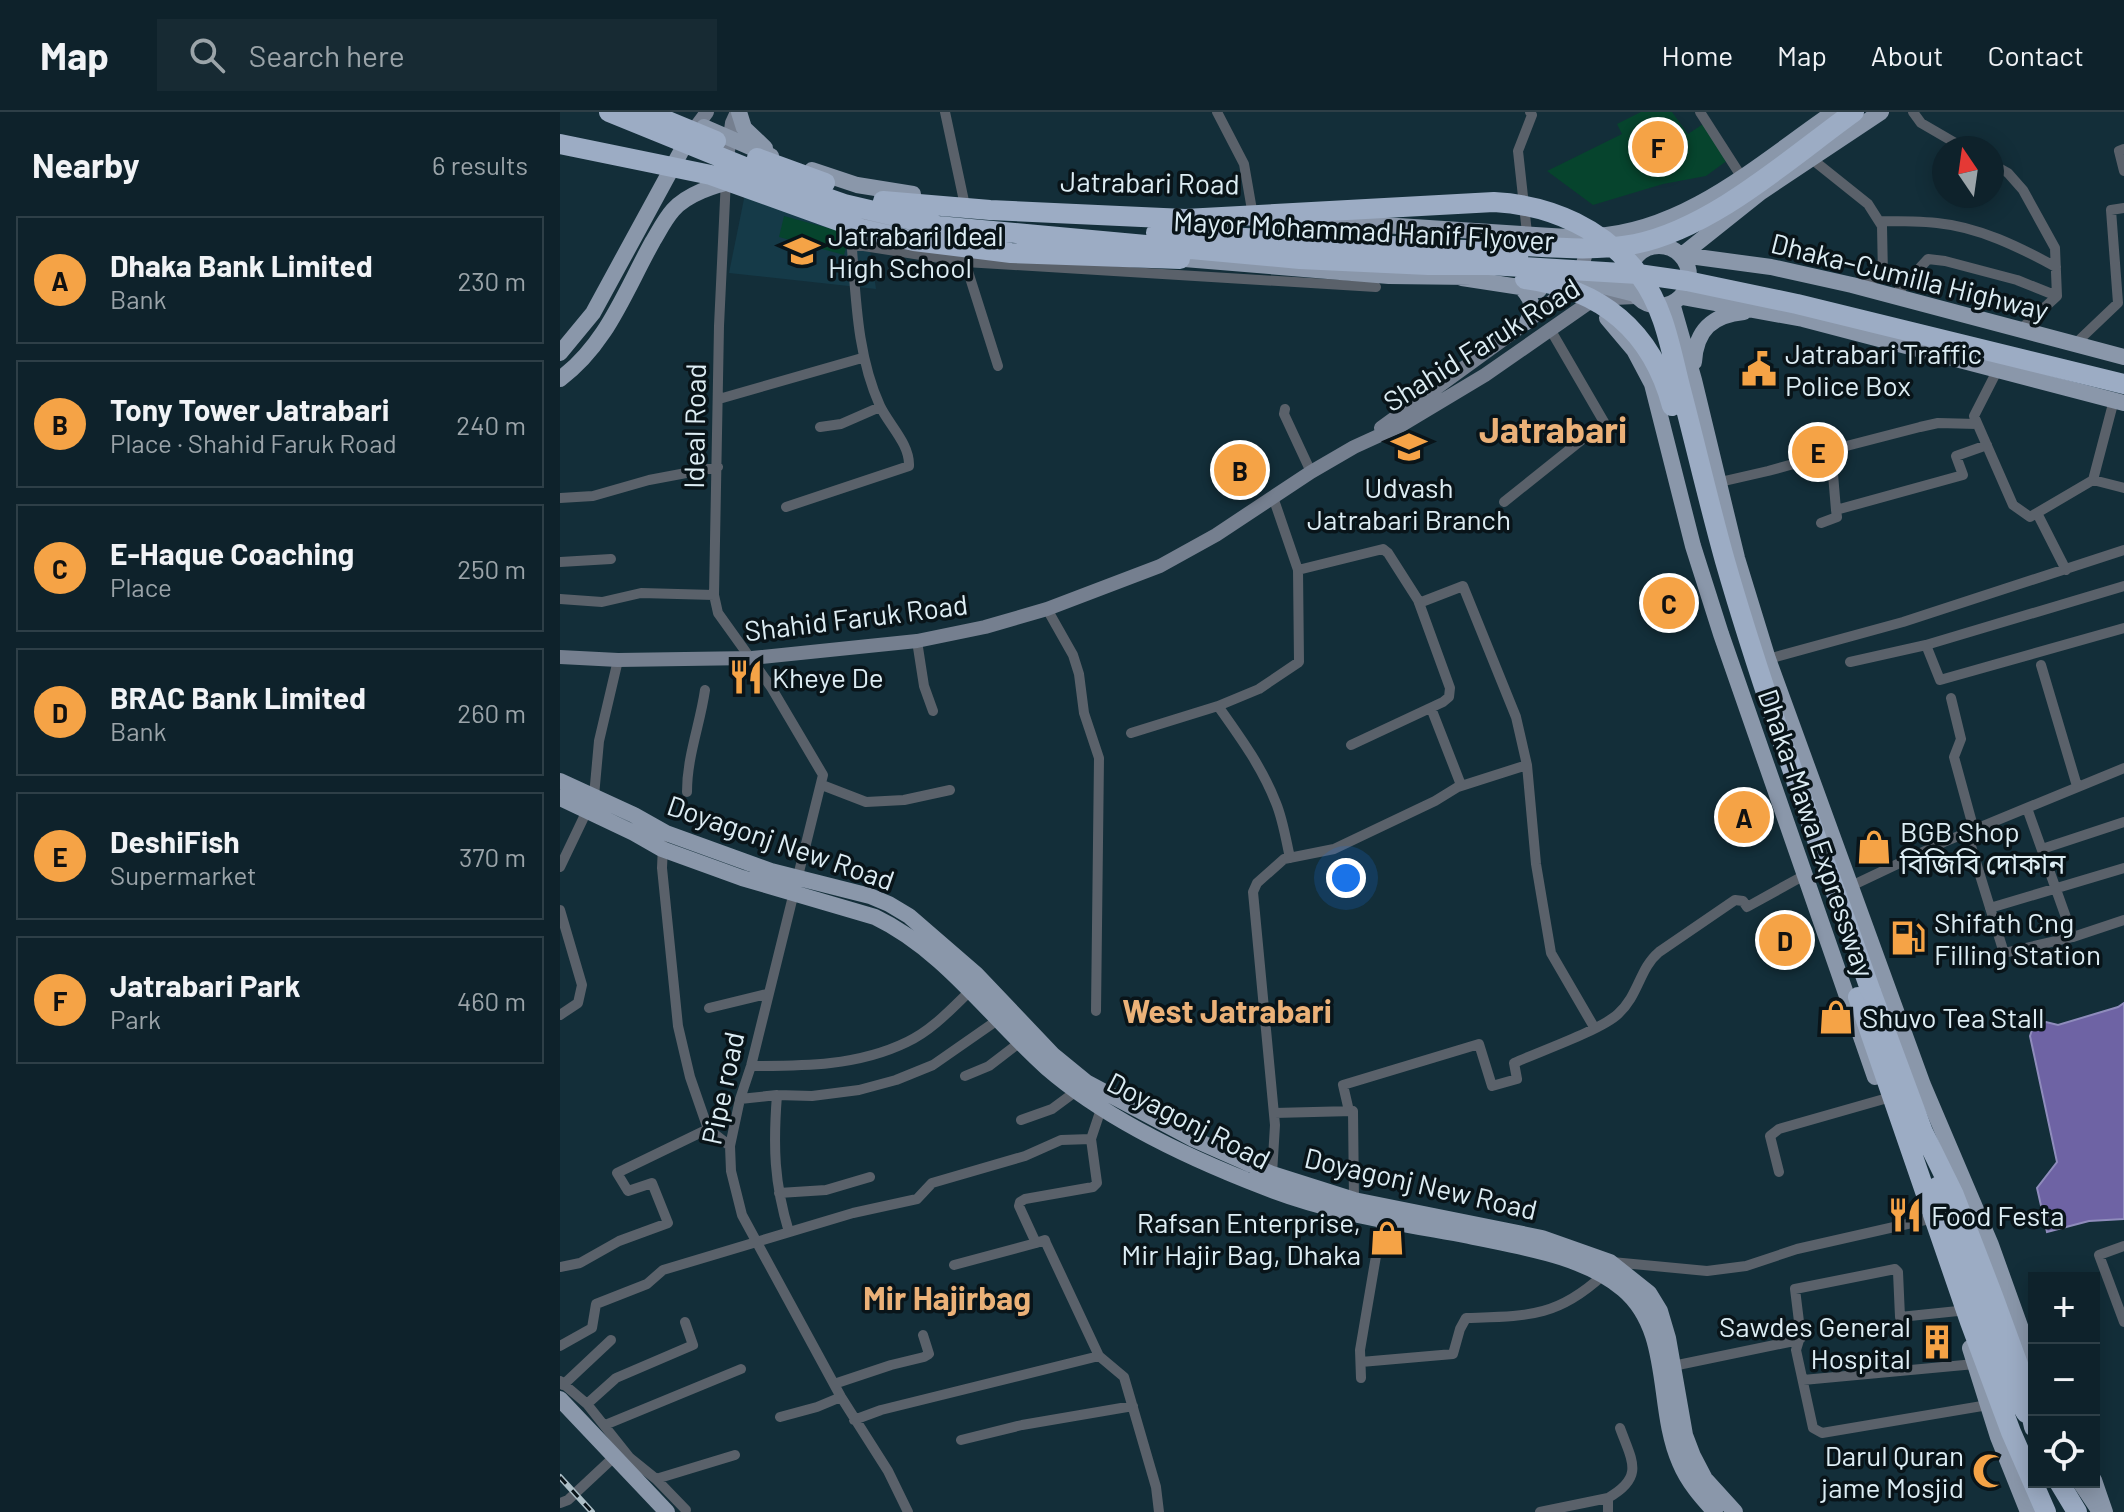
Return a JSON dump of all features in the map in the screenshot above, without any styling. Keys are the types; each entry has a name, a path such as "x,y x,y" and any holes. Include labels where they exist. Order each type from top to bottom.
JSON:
{"highway":[{"name":"Mayor Mohammad Hanif Flyover","path":"609,112 784,183 888,216 978,231 1300,259 1489,265 1687,281 1827,311 2121,396"},
{"name":"Mayor Mohammad Hanif Flyover","path":"646,112 774,165 883,201 1001,220 1145,232 1450,248 1637,262 1738,278 1841,301 2124,373"},
{"path":"1450,248 1499,245 1591,249 1657,238 1696,223 1724,206 1854,112"},
{"path":"560,144 711,175 861,229 965,249 1138,259 1300,259"},
{"path":"883,201 990,210 1185,219 1494,202 1529,205 1550,211 1595,234 1642,278 1663,323 1725,559 1752,648 1970,1322 2011,1432 2046,1512"},
{"path":"1428,265 1555,283 1575,290 1602,304 1621,319 1648,351 1667,387 1734,637 1865,995 1923,1132 1954,1195 1993,1296 2023,1378 2031,1416"},
{"path":"2063,1488 2077,1512"}],"main road":[{"path":"597,112 848,215 906,231 999,246 1389,276 1462,278 1518,274 1579,279 1637,296 1654,306 1677,300 1762,310 2121,396"},
{"name":"Jatrabari Road","path":"668,112 702,118 729,138 778,159 882,190 964,201 1147,211 1252,210 1367,224 1590,237 1640,253"},
{"path":"726,165 729,138 738,112"},
{"path":"738,112 747,132 778,159"},
{"path":"1590,237 1630,232 1676,216 1741,176 1833,112"},
{"path":"1682,255 1761,192 1881,112"},
{"path":"560,353 593,313 702,118"},
{"path":"560,379 577,367 596,344 619,309 670,215 683,202 726,182 752,177"},
{"path":"653,204 670,215"},
{"path":"1714,228 1712,247 1718,260"},
{"name":"Shahid Faruk Road","path":"1354,447 1527,322 1579,279 1590,237"},
{"path":"1579,279 1661,246 1673,248 1682,255 1690,275 1686,290 1677,300"},
{"path":"1637,296 1629,279 1630,270 1640,253"},
{"name":"Dhaka–Cumilla Highway","path":"1682,255 1771,267 1852,285 2124,357"},
{"name":"Dhaka-Mawa Expressway","path":"1462,278 1519,285 1587,304 1607,317 1644,366 1652,384 1693,546 1803,876 2028,1512"},
{"path":"1519,285 1533,307 1527,322"},
{"name":"Shahid Faruk Road","path":"560,657 618,660 752,658 917,641 985,627 1047,609 1160,566 1216,535 1311,472 1354,447 1400,426 1485,375 1587,304 1637,296"},
{"name":"Dhaka-Mawa Expressway","path":"1677,300 1737,558 1768,659 1944,1141 2002,1273 2028,1348"},
{"path":"1694,380 1695,343 1701,331 1725,316 1762,310"},
{"name":"Doyagonj New Road","path":"560,781 591,804 664,841 795,886 870,896 889,904 909,916 1025,1038 1081,1086 1104,1101 1272,1174 1384,1212 1542,1238 1637,1281 1654,1302 1668,1338 1685,1435 1693,1456 1705,1479 1734,1511"},
{"path":"560,798 591,804"},
{"name":"Doyagonj Road","path":"1104,1101 1178,1148 1265,1188 1325,1207 1384,1212"},
{"path":"1606,1269 1637,1302 1647,1319 1657,1349 1669,1428 1680,1464 1696,1491 1715,1512"},
{"path":"561,1389 614,1457 667,1512"},
{"path":"2084,1488 2102,1512"},
{"path":"2096,1488 2102,1512"}],"street":[{"path":"945,112 964,201"},
{"path":"1217,112 1244,164 1252,210"},
{"path":"1700,112 1741,176"},
{"path":"1913,112 1921,123 1943,136"},
{"path":"1527,233 1518,151 1533,113"},
{"path":"2124,149 2119,151 2124,171"},
{"path":"1813,160 1868,204 1882,226 1883,276 1852,285"},
{"name":"Ideal Road","path":"726,165 719,326 714,595 718,613 752,658"},
{"path":"2004,171 2039,215 2055,248 2057,296 2021,329"},
{"path":"2076,343 2118,303 2111,210 2124,208"},
{"path":"786,507 909,466 909,456 880,407 862,358 848,215"},
{"path":"1879,221 1939,223 1976,231 2019,247 2056,267"},
{"path":"851,244 965,262 1376,287"},
{"path":"1894,296 1928,259 2017,280 2057,296"},
{"path":"965,262 998,366"},
{"path":"1504,502 1604,422 1550,329"},
{"path":"719,399 862,358"},
{"path":"1998,369 1974,416 2013,505 2030,517 2093,480 2121,396"},
{"path":"820,427 841,424 880,407"},
{"path":"1285,409 1284,414 1311,472"},
{"path":"1720,482 1938,423 1977,424"},
{"path":"1836,510 1963,475 1956,456 1987,445"},
{"path":"1821,523 1837,517 1831,450"},
{"path":"560,498 593,496 649,480 718,467"},
{"path":"2093,480 2124,488"},
{"path":"1131,733 1218,706 1259,689 1299,662 1298,570 1273,497"},
{"path":"2037,513 2066,570"},
{"path":"1298,570 1383,549 1419,603 1450,688 1449,697 1431,708 1351,745"},
{"path":"1768,659 1903,622 2124,550"},
{"path":"560,562 611,559"},
{"path":"1419,603 1463,586 1516,717 1527,765 1536,864 1551,953 1594,1027"},
{"path":"1850,662 1926,645 2124,586"},
{"path":"560,599 602,602 641,593 714,595"},
{"path":"1047,609 1073,655 1084,713 1099,758 1096,1011"},
{"path":"1926,645 1940,680 2124,628"},
{"path":"917,641 924,686 933,711"},
{"path":"752,658 821,768 822,785 866,802 904,800 950,790"},
{"path":"560,867 591,804 599,741 618,660"},
{"path":"2041,665 2077,786"},
{"path":"687,792 690,749 705,690"},
{"path":"1951,698 1961,739 1954,757 1990,908 2004,953"},
{"path":"1218,706 1249,748 1261,771 1277,805 1290,858"},
{"path":"1431,708 1458,773 1461,785 1458,787"},
{"path":"1272,1174 1274,1113 1253,892 1267,873 1284,859 1334,849 1458,787 1527,765"},
{"path":"1849,887 2124,768"},
{"name":"Pipe road","path":"822,785 740,1099 730,1146 731,1171 742,1215 854,1420 888,1471 908,1512"},
{"path":"2027,808 2073,937"},
{"path":"2042,849 2124,822"},
{"path":"664,841 662,868 678,1026 690,1077 708,1129 730,1146"},
{"path":"1990,908 2124,868"},
{"path":"1349,1111 1343,1085 1479,1044 1492,1086 1517,1079 1514,1063 1616,1017 1635,994 1648,961 1659,952 1735,900 1743,901 1747,907 1803,876"},
{"path":"560,910 582,985 578,1003 560,1015"},
{"path":"1978,961 2073,937 2124,920"},
{"path":"751,1066 839,1064 908,1042 939,1020 976,986"},
{"path":"709,1008 767,994"},
{"path":"740,1099 777,1095 812,1096 859,1090 896,1080 933,1065 1003,1016"},
{"path":"965,1076 989,1066 1025,1038"},
{"path":"1021,1120 1052,1109 1081,1086"},
{"path":"777,1095 773,1150 789,1232"},
{"path":"1779,1172 1770,1136 1779,1129 1884,1099"},
{"path":"1036,1243 1028,1231 1020,1202 1093,1187 1097,1183 1091,1139 1104,1101"},
{"path":"1274,1113 1353,1111 1354,1200"},
{"path":"560,1267 580,1263 619,1241 668,1223 652,1183 628,1191 617,1173 708,1129"},
{"path":"560,1346 592,1328 594,1308 600,1302 647,1284 663,1270 853,1213 917,1199 932,1183 1025,1156 1061,1140 1091,1139"},
{"path":"779,1193 826,1190 870,1177"},
{"path":"1361,1378 1360,1350 1384,1212"},
{"path":"1361,1362 1453,1354 1466,1318 1532,1315 1551,1310 1581,1295 1606,1269 1707,1271 1746,1266 1797,1249 1925,1220"},
{"path":"954,1265 1045,1240 1099,1356 1124,1377 1156,1487 1159,1512"},
{"path":"2124,1246 2099,1255 2124,1322"},
{"path":"1958,1311 1900,1317 1898,1272 1895,1269 1795,1289 1801,1338 1796,1350 1813,1428 1822,1433 1988,1405"},
{"path":"587,1404 616,1378 693,1345 685,1322"},
{"path":"834,1384 924,1357 929,1354 923,1335"},
{"path":"611,1340 561,1389 587,1404 630,1458 686,1510"},
{"path":"1673,1366 1799,1340"},
{"path":"854,1420 881,1410 1099,1356"},
{"path":"1803,1380 1975,1364"},
{"path":"605,1425 741,1369"},
{"path":"780,1417 841,1397"},
{"path":"961,1440 1022,1425 1133,1406"},
{"path":"1540,1512 1608,1498 1620,1491 1633,1477 1633,1465 1620,1428"},
{"path":"656,1479 735,1455"},
{"path":"560,1503 568,1500 614,1457"},
{"path":"1608,1498 1608,1512"}],"shaded area":[{"name":"Jatrabari Ideal High School","path":"745,194 867,230 876,289 729,273"},
{"path":"2124,1003 2124,1219 2089,1221 2047,1232 2037,1188 2057,1162 2030,1036 2033,1027 2046,1022 2058,1025"}],"green space":[{"path":"1641,112 1672,112 1688,134 1703,124 1728,160 1706,176 1663,184 1593,205 1547,171 1622,134 1617,124"},
{"path":"784,216 850,234 844,255 779,237"}],"railway":[{"path":"560,1477 592,1512"}],"place":[{"name":"Jatrabari Park","path":"1658,147"},
{"name":"Jatrabari Ideal High School","path":"802,251"},
{"name":"Jatrabari Traffic Police Box","path":"1759,369"},
{"name":"Udvash Jatrabari Branch","path":"1409,447"},
{"name":"DeshiFish","path":"1818,452"},
{"name":"Tony Tower Jatrabari","path":"1240,470"},
{"name":"E-Haque Coaching","path":"1669,603"},
{"name":"Kheye De","path":"746,677"},
{"name":"Dhaka Bank Limited","path":"1744,817"},
{"name":"BGB Shop বিজিবি দোকান","path":"1874,847"},
{"name":"Shifath Cng Filling Station","path":"1908,938"},
{"name":"BRAC Bank Limited","path":"1785,940"},
{"name":"Shuvo Tea Stall","path":"1836,1017"},
{"name":"Food Festa","path":"1905,1215"},
{"name":"Rafsan Enterprise, Mir Hajir Bag, Dhaka","path":"1387,1238"},
{"name":"Sawdes General Hospital","path":"1937,1342"},
{"name":"Darul Quran jame Mosjid","path":"1990,1471"}],"district":[{"name":"Jatrabari","path":"1553,428"},
{"name":"West Jatrabari","path":"1227,1010"},
{"name":"Mir Hajirbag","path":"947,1297"}]}
